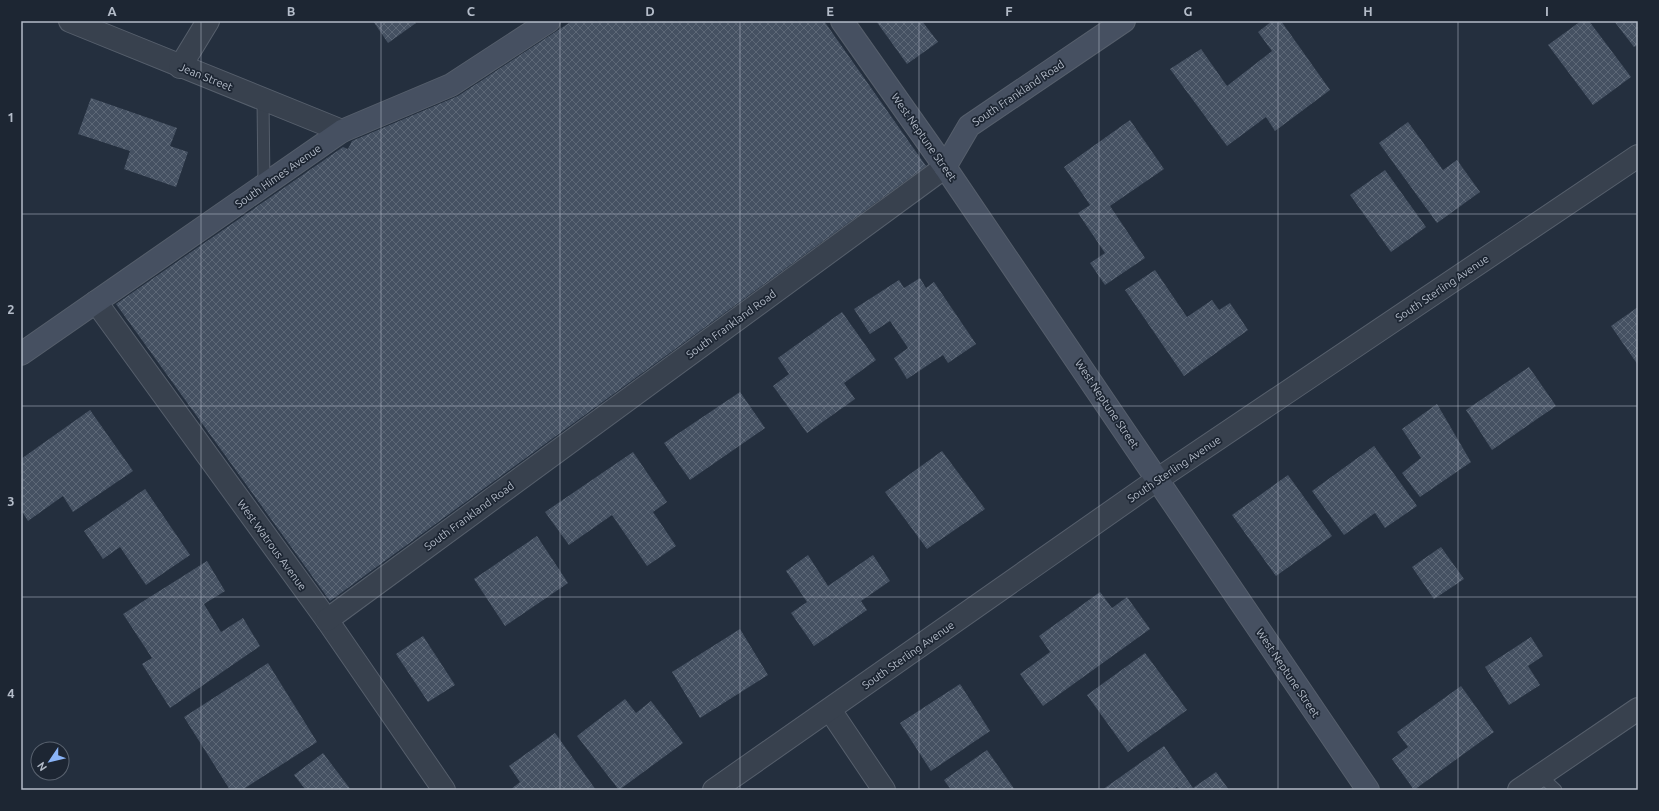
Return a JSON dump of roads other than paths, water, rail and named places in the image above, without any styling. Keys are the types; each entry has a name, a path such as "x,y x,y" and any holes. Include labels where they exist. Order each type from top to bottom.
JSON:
{"street":[{"name":"Jean Street","path":"70,21 180,67 342,131"},
{"path":"180,67 208,21"},
{"name":"South Himes Avenue","path":"21,354 342,131 451,86 549,21"},
{"name":"West Neptune Street","path":"842,21 945,167 1368,790"},
{"name":"South Frankland Road","path":"326,620 945,167 969,126 1124,21"},
{"name":"South Sterling Avenue","path":"714,790 1158,480 1638,156"},
{"name":"West Watrous Avenue","path":"96,302 326,620 444,790"},
{"path":"1519,790 1638,709"},
{"path":"830,710 884,790"}],"lane":[{"path":"263,100 264,186"},
{"path":"1540,775 1556,790"}]}
